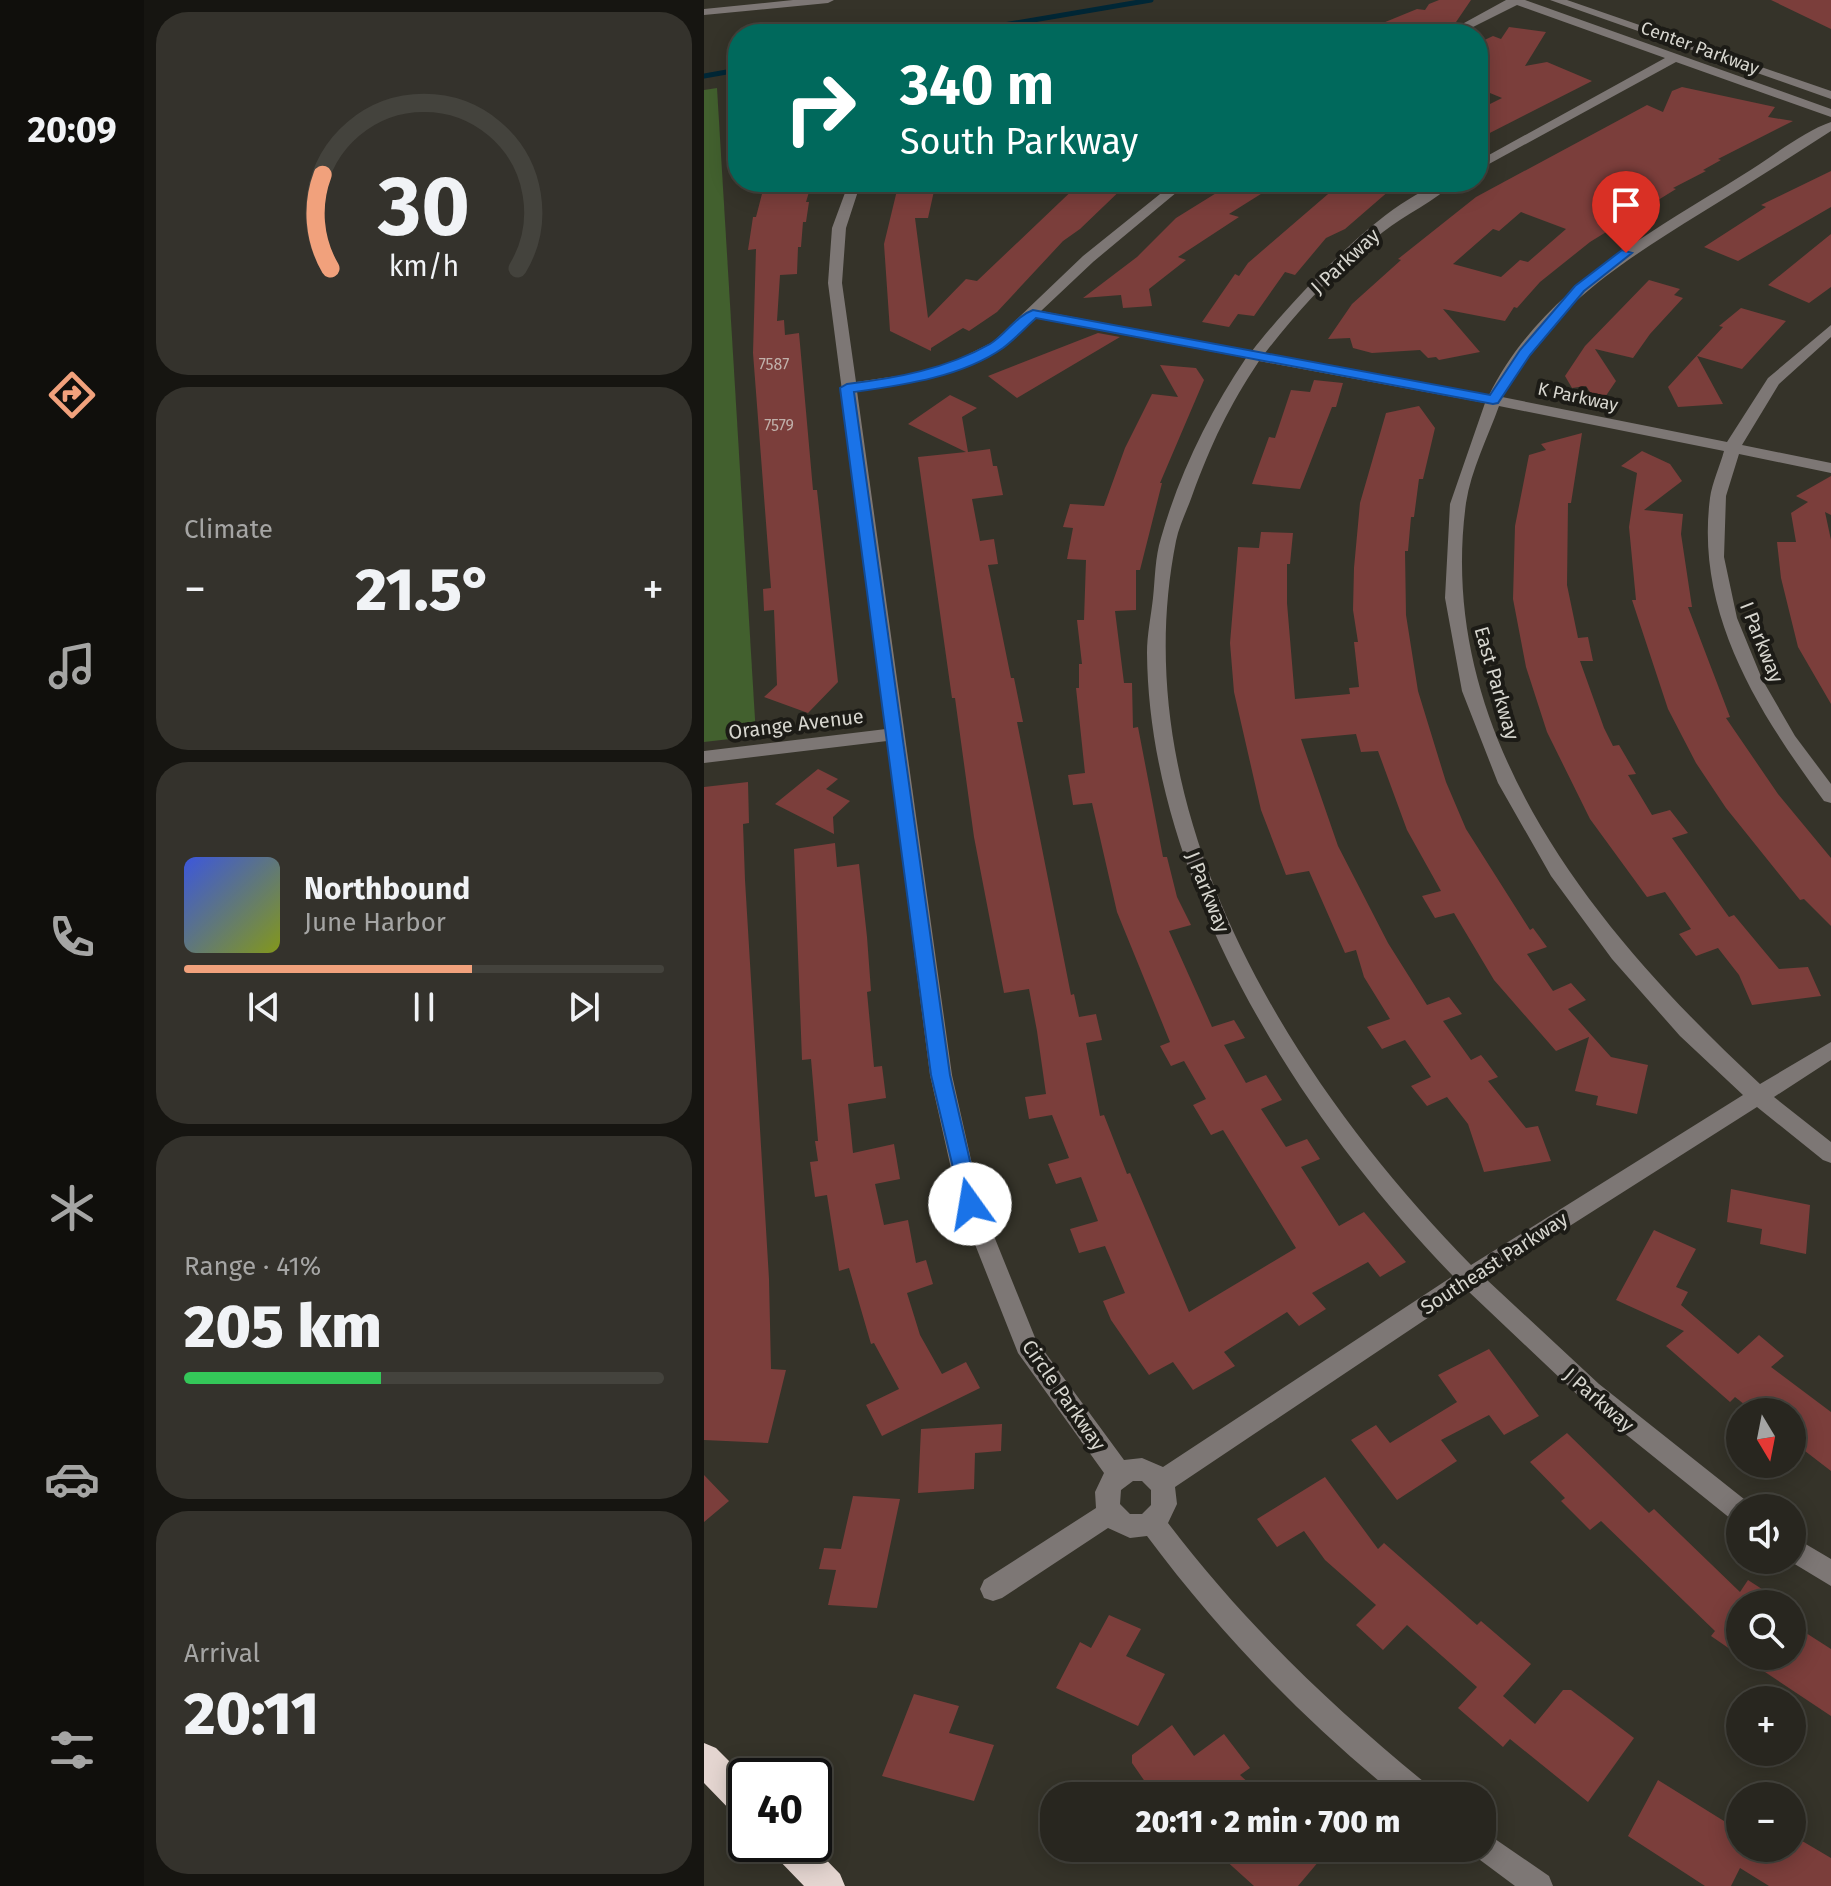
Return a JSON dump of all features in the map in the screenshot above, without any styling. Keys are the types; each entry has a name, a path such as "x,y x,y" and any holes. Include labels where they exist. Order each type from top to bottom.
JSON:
{"highway":[{"path":"704,1760 728,1784"},
{"path":"805,1862 828,1886"}],"street":[{"path":"704,12 828,0"},
{"name":"Center Parkway","path":"1556,0 1831,95"},
{"path":"1470,24 1516,1"},
{"name":"Center Parkway","path":"1516,1 1831,113"},
{"path":"1488,160 1674,58"},
{"name":"East Parkway","path":"1831,126 1643,242 1589,280 1525,353 1493,400 1467,466 1458,504 1453,567 1455,612 1463,659 1485,731 1549,860 1589,917 1663,1003 1759,1095 1831,1154"},
{"name":"Circle Parkway","path":"852,192 839,228 835,283 941,1075 970,1204 1026,1346 1120,1475"},
{"path":"847,388 908,380 962,363 998,345 1098,250 1170,192"},
{"name":"J Parkway","path":"1434,192 1349,254 1255,357 1220,408 1197,452 1179,499 1166,550 1156,632 1157,691 1167,763 1184,829 1209,899 1243,972 1279,1036 1372,1169 1469,1278 1549,1356 1647,1441 1726,1500"},
{"name":"K Parkway","path":"1033,314 1493,400 1831,468"},
{"name":"I Parkway","path":"1831,329 1773,380 1756,403 1731,449 1721,479 1714,536 1716,567 1731,633 1754,686 1775,723 1831,797"},
{"name":"Orange Avenue","path":"704,757 893,734"},
{"name":"Southeast Parkway","path":"1162,1482 1469,1278 1831,1050"},
{"path":"1143,1471 1162,1482 1166,1504 1152,1522 1129,1526 1118,1522 1110,1513 1106,1493 1120,1475 1143,1471"},
{"path":"993,1589 1110,1513"},
{"path":"1152,1522 1209,1596 1277,1668 1364,1751 1402,1782"},
{"path":"1806,1557 1831,1574"},
{"path":"1496,1854 1539,1886"}],"green space":[{"path":"717,88 756,736 704,742 704,90"}],"building":[{"path":"1439,0 1471,0 1455,24 1380,24 1417,9 1425,10 1429,4"},
{"path":"1771,0 1831,0 1831,29"},
{"path":"1509,27 1546,32 1525,66 1547,62 1592,81 1488,134 1488,105 1502,98 1488,92 1488,38 1493,36 1501,39"},
{"path":"1682,87 1775,107 1768,117 1793,121 1718,159 1721,160 1703,170 1706,171 1673,188 1676,189 1590,242 1540,282 1517,308 1514,307 1505,321 1443,309 1480,352 1439,360 1436,357 1428,358 1420,350 1372,353 1353,348 1350,338 1328,339 1352,304 1401,260 1398,259 1476,197 1647,105 1663,112 1672,91","holes":["1521,212 1566,229 1528,262 1520,260 1501,277 1453,264 1493,229 1499,231"]},
{"path":"1831,171 1831,207 1738,261 1704,247 1766,207 1761,205"},
{"path":"762,192 809,192 801,247 798,247 797,274 780,275 777,321 784,320 785,335 799,333 813,490 817,490 838,682 808,713 764,697 777,685 774,610 764,611 763,589 771,588 753,353 756,249 748,250 753,217 756,217"},
{"path":"897,192 934,192 928,218 915,218 928,318 966,279 977,281 1070,192 1119,192 1063,241 997,312 969,331 963,328 931,348 931,351 890,331 884,244"},
{"path":"1218,192 1264,192 1229,214 1239,217 1178,257 1186,260 1149,289 1152,306 1123,308 1121,295 1083,298 1137,257 1176,218"},
{"path":"1330,192 1388,192 1345,229 1326,238 1295,275 1285,272 1254,316 1238,314 1229,327 1202,322 1235,274 1239,276 1248,263"},
{"path":"1831,234 1831,287 1809,303 1768,285"},
{"path":"1649,280 1680,289 1674,295 1683,298 1633,358 1595,349 1616,381 1599,406 1586,386 1572,388 1565,376 1585,346"},
{"path":"1741,308 1786,321 1742,369 1697,356 1723,404 1678,407 1668,387 1723,327 1719,326"},
{"path":"1098,333 1120,337 1017,398 988,376"},
{"path":"1160,365 1196,368 1204,380 1160,483 1140,570 1136,570 1136,610 1115,611 1124,683 1132,683 1133,728 1138,727 1163,857 1167,857 1177,897 1191,925 1169,931 1212,1027 1234,1020 1245,1038 1224,1045 1246,1083 1266,1075 1282,1100 1261,1109 1286,1147 1307,1139 1320,1159 1301,1167 1339,1226 1364,1212 1406,1262 1380,1277 1368,1262 1312,1293 1326,1309 1299,1326 1287,1312 1224,1352 1235,1366 1193,1390 1173,1362 1149,1375 1111,1320 1103,1301 1125,1293 1105,1246 1079,1253 1070,1229 1098,1221 1081,1177 1056,1184 1048,1164 1069,1158 1052,1115 1029,1119 1025,1097 1046,1094 1037,1031 1029,989 1004,993 974,837 918,457 966,452 908,424 950,395 977,408 962,417 968,452 990,449 993,466 997,466 1003,495 972,499 980,541 994,539 998,564 988,565 1023,722 1017,722 1071,995 1074,994 1079,1017 1096,1014 1102,1040 1086,1043 1100,1116 1104,1115 1189,1312 1296,1248 1223,1130 1211,1135 1193,1105 1206,1099 1184,1061 1171,1066 1160,1046 1170,1042 1117,912 1092,803 1073,805 1068,775 1085,773 1076,688 1079,688 1079,664 1082,664 1077,620 1084,620 1086,560 1067,559 1073,528 1063,527 1070,504 1104,506 1125,448 1152,394 1178,397"},
{"path":"1314,380 1343,383 1336,407 1332,407 1300,489 1252,484 1269,437 1275,438 1291,390 1310,392"},
{"path":"1419,406 1435,428 1423,479 1419,479 1408,551 1405,551 1406,615 1418,691 1446,782 1466,829 1530,930 1533,928 1547,947 1527,954 1553,991 1571,983 1586,1000 1568,1009 1611,1057 1648,1065 1637,1114 1596,1105 1598,1096 1575,1091 1589,1037 1556,1051 1494,980 1454,913 1435,918 1422,896 1441,891 1407,830 1378,751 1361,752 1356,734 1301,739 1338,846 1388,943 1427,1005 1449,997 1462,1014 1443,1021 1471,1060 1481,1055 1498,1077 1488,1081 1526,1128 1538,1126 1551,1161 1484,1172 1468,1124 1447,1097 1427,1106 1411,1086 1431,1077 1405,1040 1382,1049 1367,1027 1390,1019 1364,977 1356,950 1345,953 1309,871 1286,875 1261,810 1234,692 1230,643 1238,547 1259,548 1261,532 1293,533 1290,564 1287,564 1287,603 1295,699 1350,694 1349,688 1359,687 1354,642 1358,642 1353,610 1360,503 1386,413"},
{"path":"1582,433 1571,503 1568,503 1567,585 1578,638 1588,637 1593,661 1580,661 1604,728 1613,746 1619,745 1636,774 1628,775 1652,815 1670,810 1688,833 1672,838 1729,917 1734,915 1779,969 1808,967 1821,996 1752,1005 1739,975 1718,948 1696,956 1679,934 1691,929 1665,892 1647,897 1590,819 1547,732 1526,667 1513,599 1515,526 1529,455 1546,450 1541,444"},
{"path":"1642,451 1670,464 1682,481 1644,510 1683,514 1681,534 1692,607 1688,607 1730,717 1726,718 1778,794 1831,858 1831,926 1804,899 1800,900 1726,808 1696,763 1668,709 1632,600 1636,600 1629,527 1637,473 1621,466"},
{"path":"1831,476 1831,515 1825,512 1831,540 1831,704 1798,647 1781,578 1777,542 1796,542 1791,513 1808,502 1796,496"},
{"path":"818,769 838,779 826,789 850,801 833,817 834,834 775,804"},
{"path":"748,782 749,823 743,824 745,880 769,1279 771,1369 786,1370 768,1443 704,1440 704,787"},
{"path":"835,843 837,867 859,864 871,991 867,992 874,1067 882,1066 886,1098 848,1104 853,1153 894,1144 900,1179 875,1184 884,1225 908,1220 916,1263 926,1260 933,1284 907,1293 920,1335 942,1374 966,1362 980,1388 882,1436 866,1405 899,1389 874,1343 871,1344 849,1268 839,1271 827,1195 815,1197 810,1162 818,1161 815,1141 818,1141 811,1059 802,1060 794,849"},
{"path":"1731,1189 1810,1205 1806,1254 1760,1244 1762,1229 1727,1222"},
{"path":"1654,1230 1696,1249 1676,1287 1688,1292 1681,1305 1738,1354 1759,1335 1784,1356 1771,1367 1831,1412 1831,1471 1806,1452 1806,1398 1726,1398 1666,1346 1684,1331 1616,1300"},
{"path":"1489,1349 1539,1416 1504,1435 1489,1415 1441,1440 1457,1461 1397,1500 1351,1440 1376,1425 1390,1443 1457,1402 1438,1375"},
{"path":"1002,1424 1001,1451 975,1453 974,1489 918,1493 921,1429"},
{"path":"1567,1433 1649,1513 1654,1509 1738,1590 1726,1590 1726,1646 1711,1636 1715,1631 1601,1521 1590,1530 1561,1501 1565,1498 1530,1462"},
{"path":"704,1475 729,1501 704,1522"},
{"path":"1325,1477 1378,1549 1384,1543 1477,1625 1481,1621 1531,1664 1503,1696 1535,1724 1563,1690 1571,1690 1634,1738 1588,1802 1510,1739 1503,1747 1458,1708 1477,1687 1407,1625 1383,1650 1356,1625 1376,1605 1325,1560 1304,1531 1277,1547 1257,1519"},
{"path":"853,1496 900,1499 877,1608 828,1605 836,1570 819,1569 824,1548 841,1549"},
{"path":"1748,1580 1763,1590 1741,1590"},
{"path":"1109,1615 1141,1629 1126,1656 1165,1674 1138,1726 1056,1688 1080,1642 1091,1648"},
{"path":"1806,1633 1831,1649 1831,1716 1806,1699 1806,1686 1786,1686 1762,1670 1806,1670"},
{"path":"914,1694 959,1706 949,1733 994,1745 974,1801 882,1776"},
{"path":"1172,1725 1194,1756 1224,1734 1250,1768 1240,1775 1248,1782 1145,1782 1132,1763 1132,1755"},
{"path":"1658,1780 1726,1822 1726,1862 1806,1862 1806,1843 1831,1858 1831,1886 1769,1886 1740,1868 1731,1886 1705,1886 1628,1836"},
{"path":"1227,1862 1318,1862 1298,1886 1254,1886"}],"waterway":[{"path":"1010,24 1151,0"},
{"path":"704,76 728,72"}],"route":[{"path":"970,1204 941,1075 847,388 897,382 942,371 998,345 1033,314 1493,400 1525,353 1579,289 1626,253"}]}
